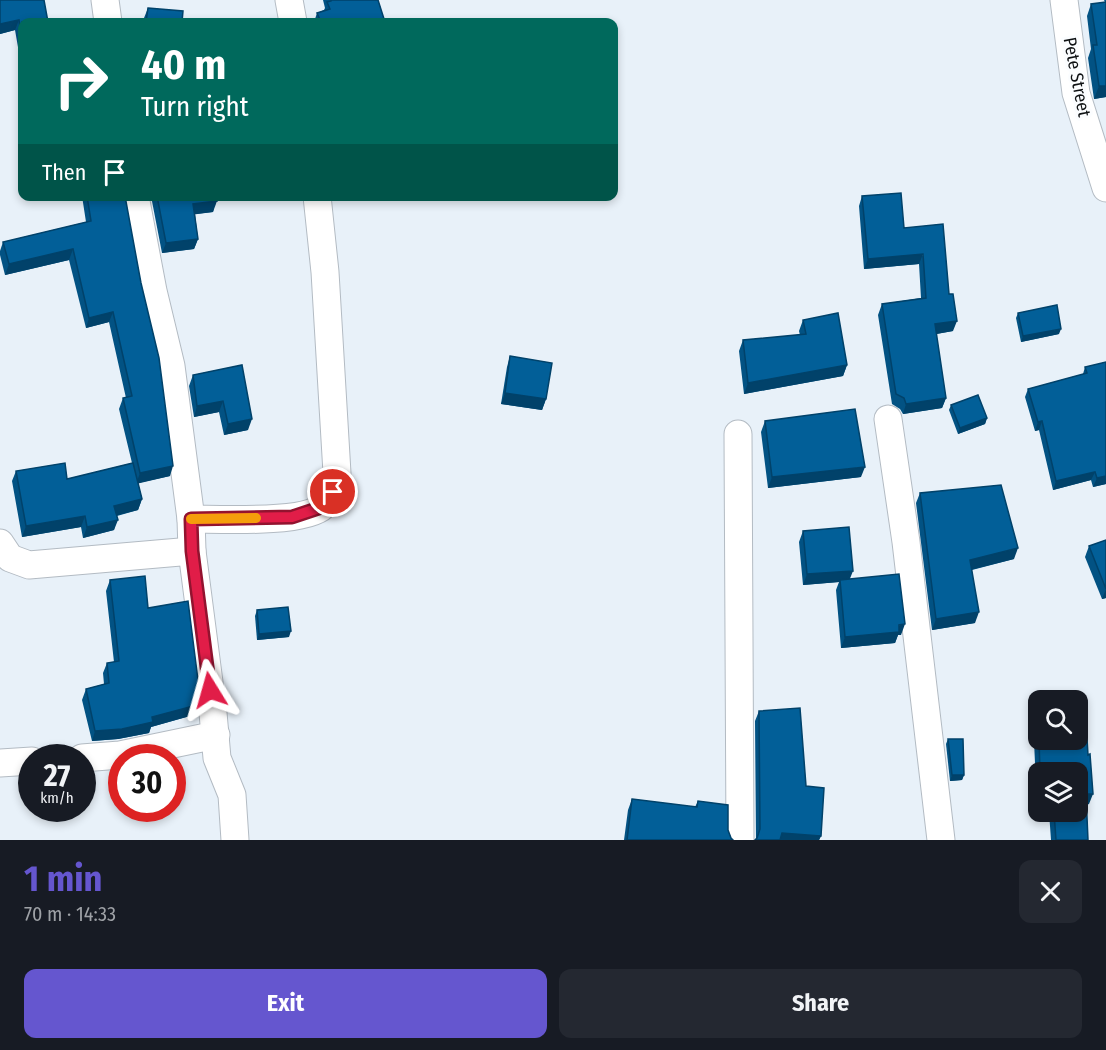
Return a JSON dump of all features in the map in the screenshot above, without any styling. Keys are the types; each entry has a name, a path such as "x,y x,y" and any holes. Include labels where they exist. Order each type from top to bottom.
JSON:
{"street":[{"path":"105,0 107,18"},
{"path":"289,0 292,18"},
{"name":"Pete Street","path":"1064,0 1076,93 1106,188"},
{"path":"136,201 153,291 171,366 191,519 192,551 217,758 232,795 235,840"},
{"path":"191,519 292,517 322,507 333,492 337,473 325,272 318,201"},
{"path":"888,419 906,542 941,840"},
{"path":"738,434 740,840"},
{"path":"0,543 10,558 29,565 192,551"},
{"path":"96,757 120,755 216,735"},
{"path":"0,763 18,762"}],"building":[{"path":"0,0 44,0 47,18 18,18 18,20 0,24"},
{"path":"378,0 384,18 319,18 317,13 330,9 327,2"},
{"path":"1106,2 1106,86 1099,86 1093,45 1097,45 1091,4"},
{"path":"148,8 183,11 182,18 147,18"},
{"path":"901,193 904,228 943,224 949,294 953,294 957,321 935,324 946,398 906,404 904,398 896,394 882,304 926,298 923,254 868,259 862,196"},
{"path":"88,201 126,201 141,283 159,358 173,466 140,473 123,398 132,396 113,312 89,318 73,249 9,264 3,242 91,221"},
{"path":"158,201 217,201 193,204 198,239 166,243"},
{"path":"1057,305 1061,329 1023,336 1018,313"},
{"path":"838,313 847,365 748,383 743,340 806,334 803,320"},
{"path":"510,356 552,363 546,399 505,393"},
{"path":"1106,362 1106,476 1097,478 1095,472 1056,481 1042,421 1038,422 1028,389 1087,373 1085,367"},
{"path":"242,365 252,419 228,424 223,401 197,406 193,375"},
{"path":"978,395 987,418 960,428 951,405"},
{"path":"855,409 865,467 772,477 765,421"},
{"path":"65,463 67,479 133,463 142,499 114,506 118,520 87,527 85,516 26,526 16,471"},
{"path":"1001,485 1018,548 970,560 979,612 936,619 920,493"},
{"path":"849,527 853,571 807,574 803,531"},
{"path":"1106,540 1106,589 1089,546"},
{"path":"899,574 905,624 899,625 899,632 845,637 840,580"},
{"path":"145,576 148,608 188,601 201,704 152,717 153,722 122,729 95,731 86,689 109,683 107,663 119,661 110,580"},
{"path":"288,607 291,631 259,634 257,610"},
{"path":"800,708 806,786 824,788 821,836 782,833 780,840 755,840 760,829 759,711"},
{"path":"948,739 963,739 964,775 952,775"},
{"path":"1039,750 1088,750 1088,755 1090,754 1093,794 1088,794 1088,762 1040,762"},
{"path":"632,799 697,807 698,801 728,805 728,830 733,840 627,840"},
{"path":"1055,822 1087,822 1088,840 1056,840"}],"slow traffic":[{"path":"191,519 256,518"}],"route":[{"path":"210,690 192,551 191,519 292,517 322,507 333,492"}]}
